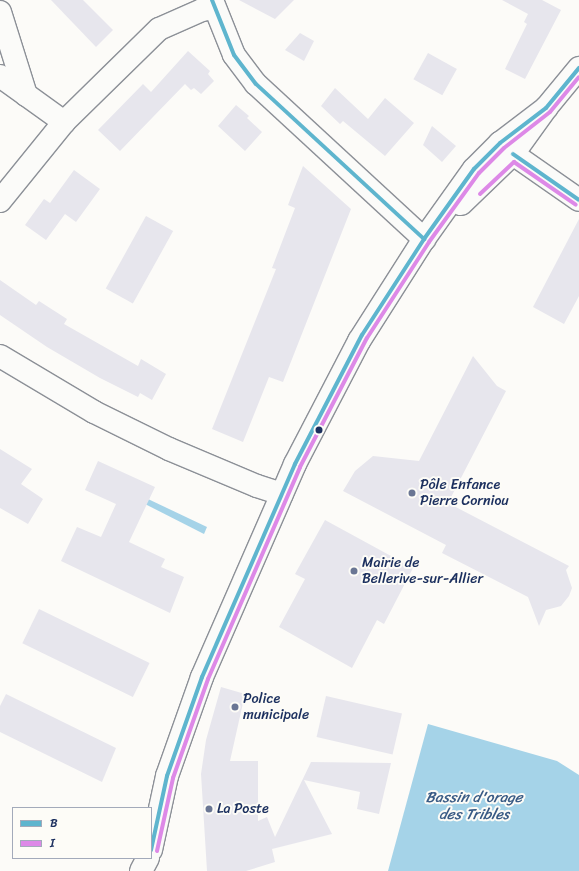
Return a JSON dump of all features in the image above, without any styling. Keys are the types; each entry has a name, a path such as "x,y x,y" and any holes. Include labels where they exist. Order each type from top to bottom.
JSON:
{"street":[{"path":"0,201 64,122 159,29 213,4 234,55 256,84 424,239"},
{"path":"0,12 26,95"},
{"path":"152,845 167,776 202,677 295,464 362,335 424,239 474,169 506,148 546,108 579,68"},
{"path":"0,76 64,122"},
{"path":"506,148 579,200"},
{"path":"0,356 94,412 156,442 257,486 282,494"},
{"path":"141,871 147,859"}],"water":[{"path":"148,499 207,527 204,534 145,504"},
{"name":"Bassin d'orage des Tribles","path":"428,724 557,761 579,775 579,871 388,871"}],"building":[{"path":"51,0 83,0 113,30 96,47"},
{"path":"239,0 294,0 275,19"},
{"path":"502,0 542,0 561,10 525,79 505,69 527,24 524,22 528,14"},
{"path":"300,33 314,41 304,61 285,50"},
{"path":"188,51 210,71 208,74 214,81 201,94 194,88 191,90 185,84 120,151 98,130 143,84 151,92"},
{"path":"428,53 457,69 442,95 413,79"},
{"path":"335,88 368,119 385,98 414,123 385,156 343,121 340,124 321,106"},
{"path":"236,105 249,116 247,118 262,132 245,151 218,126"},
{"path":"432,126 456,146 442,162 423,145"},
{"path":"303,166 351,209 283,382 269,377 243,442 212,429 276,269 272,268 295,208 288,205"},
{"path":"74,170 100,189 76,222 65,214 46,240 25,225 44,199 50,203"},
{"path":"146,216 173,231 133,304 106,289"},
{"path":"579,219 579,296 564,324 533,307"},
{"path":"0,280 36,305 39,301 67,319 64,324 138,366 141,359 166,374 152,400 140,393 138,397 100,378 47,347 0,315"},
{"path":"473,356 497,386 506,391 448,503 569,566 566,570 572,588 569,596 561,606 546,610 539,626 528,597 442,553 446,545 343,491 355,471 373,456 419,461"},
{"path":"0,449 32,469 21,484 43,499 28,524 0,508"},
{"path":"98,461 155,487 129,542 165,559 161,567 184,577 170,613 61,561 77,527 101,537 116,504 85,490"},
{"name":"Mairie de Bellerive-sur-Allier","path":"325,520 413,568 384,624 377,620 352,668 279,627 305,579 295,574"},
{"path":"39,609 150,663 133,697 22,643"},
{"path":"221,687 245,694 230,761 258,761 258,821 267,817 275,837 311,762 391,763 379,814 357,809 360,792 304,780 332,834 272,849 275,862 246,871 207,871 201,774 206,740"},
{"path":"6,694 116,748 102,782 0,732 0,706"},
{"path":"326,696 402,714 393,754 317,737"}],"transit line":[{"name":"B","path":"212,0 234,55 256,84 424,239"},
{"name":"B","path":"152,845 167,776 202,677 295,464 362,335 424,239 474,169 500,143 546,108 579,68"},
{"name":"I","path":"157,851 173,778 208,679 300,467 367,338 429,242 479,173 504,148 550,112 579,77"},
{"name":"B","path":"513,154 579,200"},
{"name":"I","path":"480,194 514,162 576,205"}],"place":[{"name":"Pôle Enfance Pierre Corniou","path":"412,493"},
{"name":"Mairie de Bellerive-sur-Allier","path":"354,571"},
{"name":"Police municipale","path":"235,707"},
{"name":"La Poste","path":"209,809"}]}
